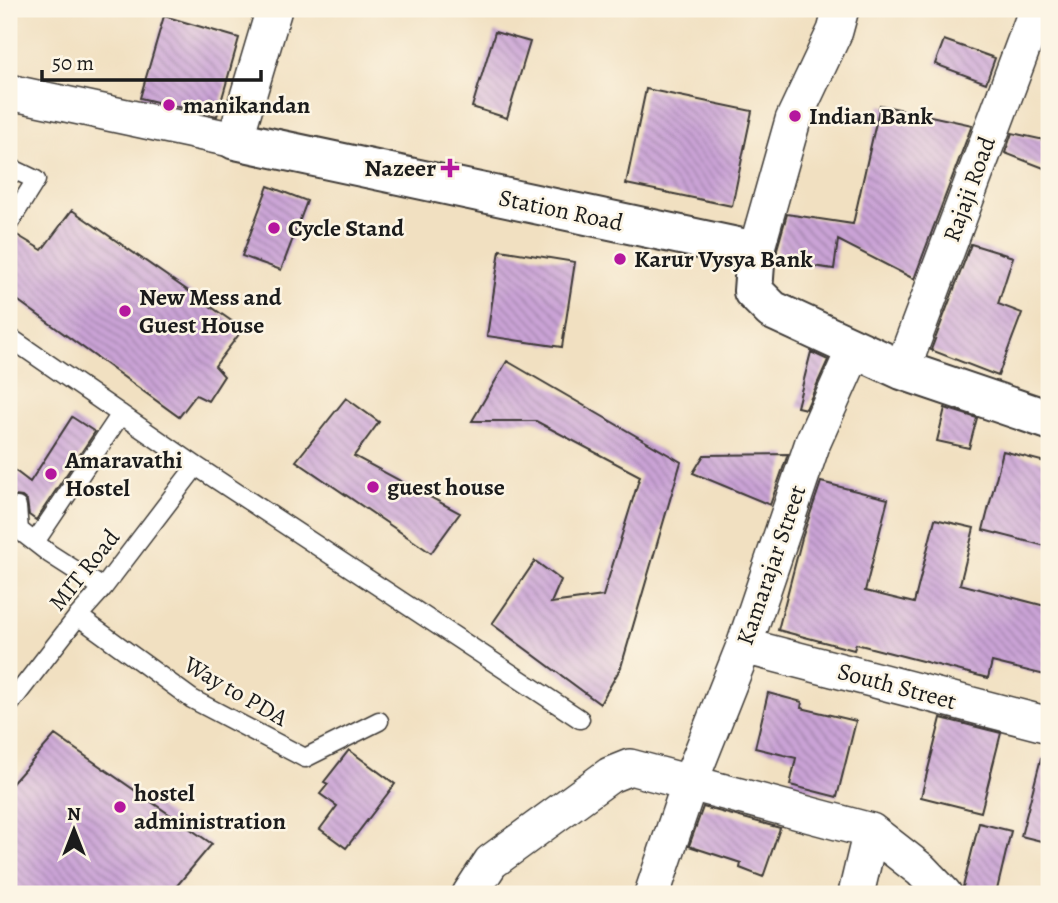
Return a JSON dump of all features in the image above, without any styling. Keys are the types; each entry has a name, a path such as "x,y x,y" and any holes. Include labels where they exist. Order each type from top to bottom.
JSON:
{"street":[{"path":"235,140 274,9"},
{"path":"841,9 835,31 793,120 756,251 754,291 772,310 902,370 1049,421"},
{"name":"Rajaji Road","path":"902,370 1037,9"},
{"name":"Station Road","path":"9,92 756,251"},
{"name":"Kamarajar Street","path":"652,894 690,782 744,646 813,442 855,348"},
{"name":"South Street","path":"744,646 1049,725"},
{"path":"470,894 491,862 610,775 630,766 872,831 921,870 944,894"},
{"path":"856,894 872,831"}],"lane":[{"path":"9,167 36,180 9,223"},
{"path":"9,337 195,466 580,719"},
{"path":"35,542 121,414"},
{"name":"MIT Road","path":"9,705 103,588 195,466"},
{"path":"17,507 19,530 103,588"},
{"name":"Way to PDA","path":"78,616 192,699 305,758 379,721"}],"building":[{"path":"164,16 239,38 217,116 140,98"},
{"path":"495,32 530,42 507,118 472,107"},
{"path":"944,40 995,58 986,83 935,64"},
{"path":"646,89 752,111 732,206 626,184"},
{"path":"880,105 972,125 914,279 838,240 834,269 777,261 777,249 787,214 853,224"},
{"path":"1012,133 1049,141 1049,170 1005,153"},
{"name":"Cycle Stand","path":"268,186 307,201 281,270 242,256"},
{"name":"New Mess and Guest House","path":"72,210 243,329 215,366 224,376 208,401 196,395 179,417 9,294 9,247 17,235 42,250"},
{"path":"971,244 1013,257 998,304 1022,313 998,376 931,350"},
{"path":"500,250 575,262 562,347 487,336"},
{"path":"811,352 828,360 806,409 797,407"},
{"path":"507,361 681,462 621,667 600,704 492,624 535,561 561,580 551,603 603,596 640,476 536,421 472,421"},
{"name":"guest house","path":"346,398 379,422 354,456 460,513 431,553 296,461"},
{"path":"945,408 977,418 969,448 937,441"},
{"name":"Amaravathi Hostel","path":"72,417 95,432 36,520 29,515 27,501 22,497 15,496 9,500 9,466 30,482"},
{"path":"1003,451 1049,463 1049,547 983,530"},
{"path":"788,454 770,505 693,473 704,455"},
{"path":"821,482 888,499 865,591 914,603 935,519 974,528 960,584 1049,607 1049,676 992,662 988,678 856,644 854,650 778,630 802,538"},
{"path":"768,693 802,702 801,708 856,721 837,797 790,785 796,758 755,748"},
{"path":"941,718 1001,733 981,812 921,797"},
{"path":"55,735 212,844 170,894 9,894 9,787"},
{"path":"349,750 395,784 346,848 320,829 337,806 320,794 328,784 324,782"},
{"path":"1041,758 1049,759 1049,843 1021,836"},
{"path":"703,807 780,828 763,877 740,868 741,863 689,846"},
{"path":"979,823 1011,831 996,894 964,894 963,887"}],"place":[{"name":"manikandan","path":"169,105"},
{"name":"Indian Bank","path":"795,116"},
{"name":"Nazeer","path":"450,168"},
{"name":"Cycle Stand","path":"274,228"},
{"name":"Karur Vysya Bank","path":"620,259"},
{"name":"New Mess and Guest House","path":"125,311"},
{"name":"Amaravathi Hostel","path":"51,474"},
{"name":"guest house","path":"373,487"},
{"name":"hostel administration","path":"120,807"}]}
